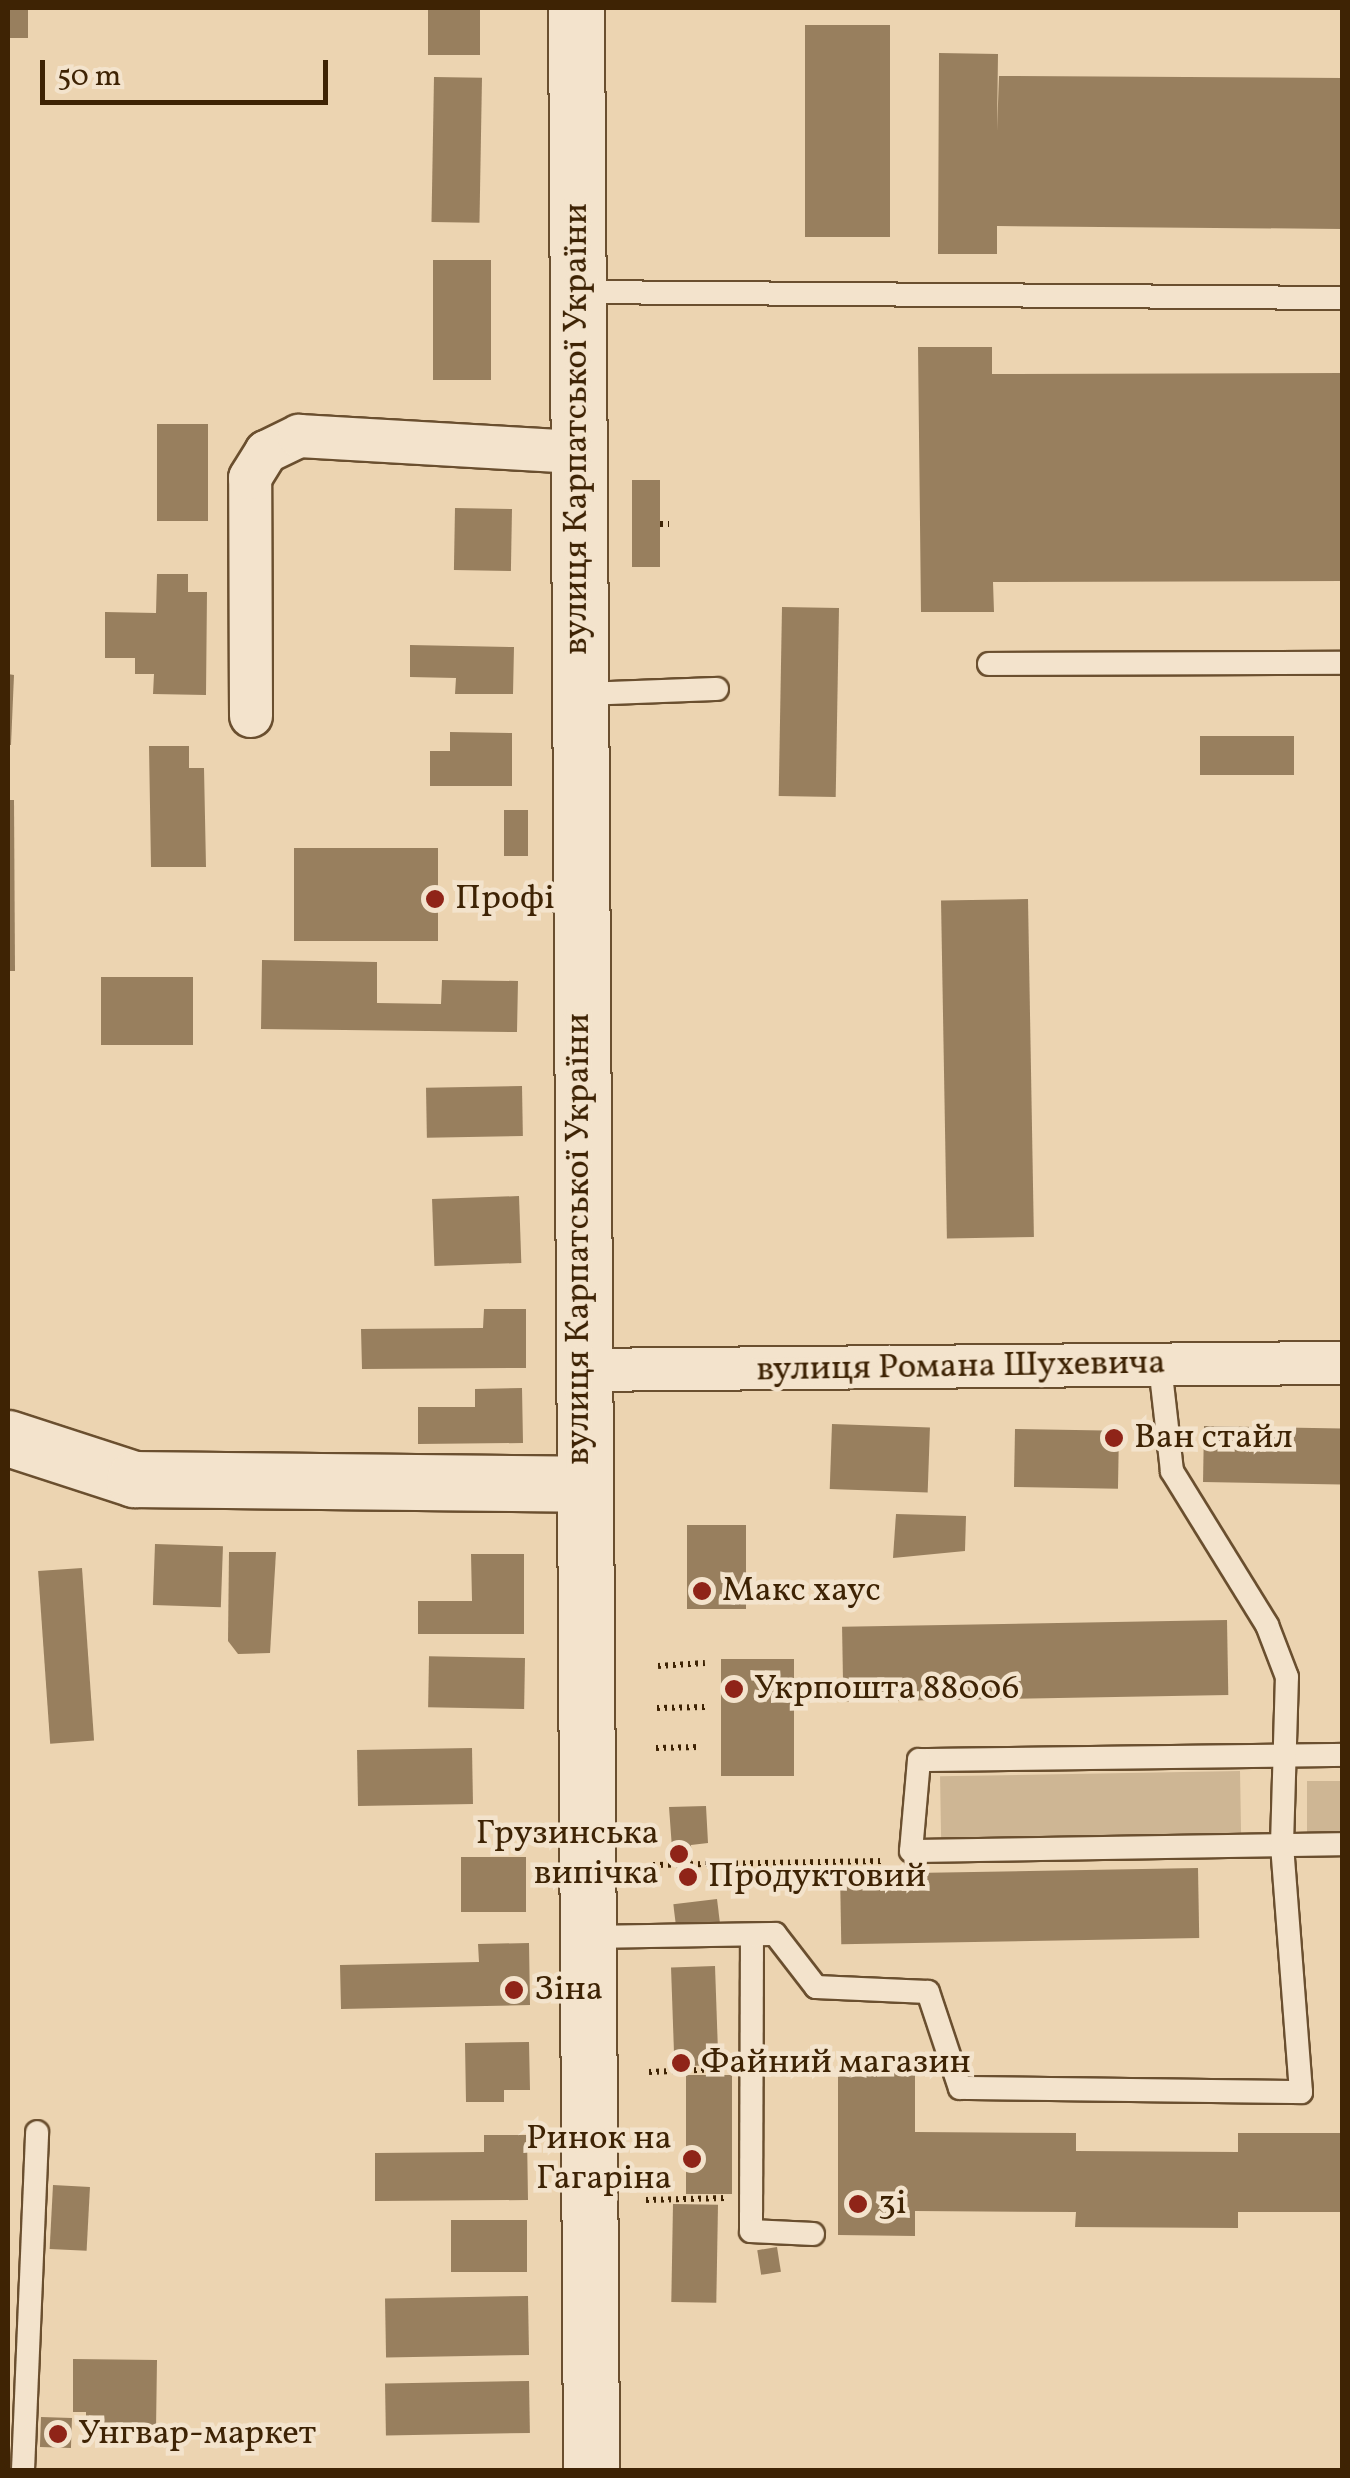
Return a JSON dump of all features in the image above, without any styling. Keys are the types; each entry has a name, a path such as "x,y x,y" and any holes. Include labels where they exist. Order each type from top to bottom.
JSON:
{"main road":[{"name":"вулиця Карпатської України","path":"576,8 579,1484 591,2470"},
{"path":"8,1438 134,1479 579,1484"}],"street":[{"path":"250,716 250,478 266,452 299,436 577,452"},
{"name":"вулиця Романа Шухевича","path":"580,1370 1342,1363"}],"lane":[{"path":"577,292 1342,298"},
{"path":"988,664 1342,664"},
{"path":"578,694 717,689"},
{"path":"585,1936 775,1934 816,1987 928,1992 960,2088 1302,2092 1282,1844 1280,1756 1286,1677 1267,1625 1172,1471 1160,1365"},
{"path":"1342,1755 919,1760 912,1851 1342,1844"},
{"path":"752,1934 751,2232 812,2234"},
{"path":"23,2470 37,2132"}],"path":[{"path":"658,1666 704,1663"},
{"path":"657,1708 705,1706"},
{"path":"656,1748 699,1748"},
{"path":"649,2072 752,2068"},
{"path":"646,2200 751,2198"}],"shaded area":[{"path":"1240,1771 1241,1834 941,1839 940,1776"},
{"path":"1307,1781 1342,1781 1342,1838 1307,1838"}],"building":[{"path":"8,8 28,8 28,38 8,38"},
{"path":"428,8 480,8 480,55 428,55"},
{"path":"805,25 890,25 890,237 805,237"},
{"path":"939,53 998,54 997,131 999,76 1342,78 1342,229 997,226 997,254 938,254"},
{"path":"434,77 482,78 479,223 431,222"},
{"path":"433,260 491,260 491,380 433,380"},
{"path":"918,347 992,347 992,374 1342,373 1342,581 993,582 994,612 921,612"},
{"path":"157,424 208,424 208,521 157,521"},
{"path":"632,480 660,480 660,567 632,567"},
{"path":"455,508 512,509 511,571 454,570"},
{"path":"157,574 188,574 188,592 207,592 206,695 153,694 154,674 135,674 135,658 105,658 105,612 156,613"},
{"path":"782,607 839,608 836,797 779,796"},
{"path":"410,645 514,647 513,694 455,694 456,678 410,677"},
{"path":"8,674 14,675 11,745 8,745"},
{"path":"450,732 512,733 512,786 430,786 430,751 450,751"},
{"path":"1200,736 1294,736 1294,775 1200,775"},
{"path":"149,746 189,746 189,768 204,768 206,867 151,867"},
{"path":"8,800 14,800 15,971 8,971"},
{"path":"504,810 528,810 528,856 504,856"},
{"path":"294,848 438,848 438,941 294,941"},
{"path":"1028,899 1034,1237 947,1238 941,901"},
{"path":"262,960 377,962 377,1003 441,1004 442,980 518,981 517,1032 261,1029"},
{"path":"101,977 193,977 193,1045 101,1045"},
{"path":"522,1086 523,1136 427,1138 426,1088"},
{"path":"519,1196 521,1263 434,1266 432,1199"},
{"path":"484,1309 526,1309 526,1368 362,1369 361,1329 483,1328"},
{"path":"522,1388 523,1443 418,1444 418,1407 475,1407 475,1389"},
{"path":"832,1424 930,1427 928,1492 830,1489"},
{"path":"1204,1426 1342,1428 1341,1484 1203,1482"},
{"path":"1015,1429 1119,1431 1118,1489 1014,1487"},
{"path":"896,1514 966,1516 965,1551 893,1558"},
{"path":"687,1525 746,1525 746,1609 687,1609"},
{"path":"155,1544 223,1546 221,1607 153,1605"},
{"path":"229,1552 276,1552 270,1653 238,1654 228,1641"},
{"path":"471,1554 524,1554 524,1634 418,1634 418,1601 472,1601"},
{"path":"82,1568 94,1741 50,1744 38,1571"},
{"path":"1227,1620 1228,1695 843,1702 842,1627"},
{"path":"429,1656 525,1658 524,1709 428,1707"},
{"path":"721,1659 794,1659 794,1776 721,1776"},
{"path":"472,1748 473,1804 358,1806 357,1750"},
{"path":"706,1806 708,1843 691,1845 692,1862 673,1862 669,1807"},
{"path":"461,1857 526,1857 526,1912 461,1912"},
{"path":"1198,1868 1199,1938 841,1944 840,1874"},
{"path":"717,1899 720,1925 676,1930 673,1904"},
{"path":"529,1943 530,2005 341,2009 340,1965 479,1962 478,1944"},
{"path":"715,1966 718,2065 674,2066 671,1968"},
{"path":"529,2042 530,2090 504,2090 504,2102 466,2102 465,2043"},
{"path":"838,2066 915,2067 915,2132 1076,2133 1076,2151 1238,2152 1238,2133 1342,2133 1342,2212 1238,2212 1238,2228 1075,2227 1076,2212 915,2211 915,2236 838,2235"},
{"path":"686,2075 732,2075 732,2194 686,2194"},
{"path":"484,2135 527,2135 528,2200 375,2201 375,2153 484,2152"},
{"path":"53,2185 90,2187 87,2251 50,2249"},
{"path":"673,2204 718,2205 716,2303 671,2302"},
{"path":"451,2220 527,2220 527,2272 451,2272"},
{"path":"777,2247 781,2272 761,2275 757,2250"},
{"path":"528,2296 529,2355 386,2357 385,2298"},
{"path":"73,2359 157,2360 156,2430 86,2429 86,2412 73,2412"},
{"path":"529,2381 530,2433 386,2436 385,2384"},
{"path":"41,2417 72,2418 71,2448 40,2447"}],"place":[{"name":"Профі","path":"435,899"},
{"name":"Ван стайл","path":"1114,1438"},
{"name":"Макс хаус","path":"702,1591"},
{"name":"Укрпошта 88006","path":"734,1689"},
{"name":"Грузинська випічка","path":"679,1854"},
{"name":"Продуктовий","path":"688,1877"},
{"name":"Зіна","path":"514,1990"},
{"name":"Файний магазин","path":"681,2063"},
{"name":"Ринок на Гагаріна","path":"692,2159"},
{"name":"3і","path":"858,2204"},
{"name":"Унгвар-маркет","path":"58,2434"}]}
